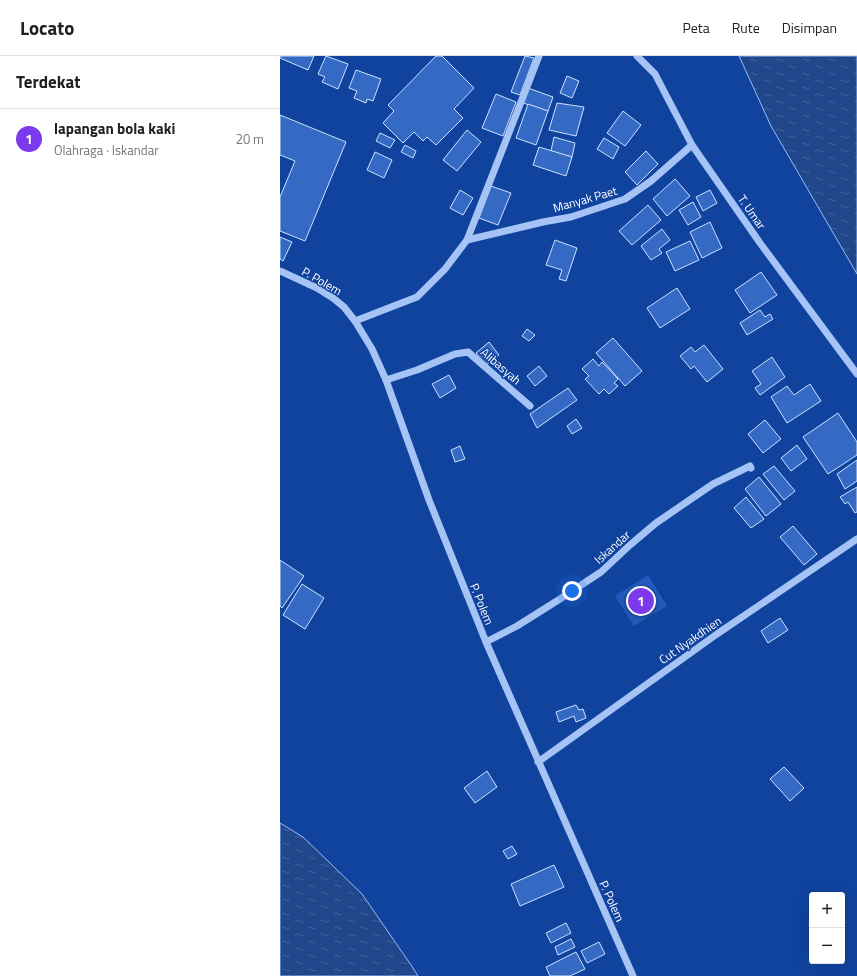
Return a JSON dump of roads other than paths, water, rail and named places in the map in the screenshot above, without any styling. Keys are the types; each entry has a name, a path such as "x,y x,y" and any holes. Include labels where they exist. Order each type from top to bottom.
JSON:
{"street":[{"path":"355,321 417,297 445,268 466,240 539,56"},
{"name":"T. Umar","path":"637,56 655,74 692,145 760,243 857,374"},
{"name":"Manyak Paet","path":"466,240 571,216 625,199 651,181 692,145"},
{"name":"P. Polem","path":"280,272 317,288 344,307 355,321 372,349 386,380 429,500 486,642 633,976"},
{"name":"Alibasyah","path":"386,380 417,370 455,354 468,352 530,406"},
{"name":"Iskandar","path":"486,642 517,626 601,572 630,544 656,523 713,484 744,468 750,466 751,468"},
{"name":"Cut Nyakdhien","path":"538,762 717,634 857,539"}],"water":[{"path":"739,56 857,56 857,274 771,126"},
{"path":"280,823 303,837 362,894 418,976 280,976"}],"place":[{"name":"lapangan bola kaki","path":"641,601"}]}
